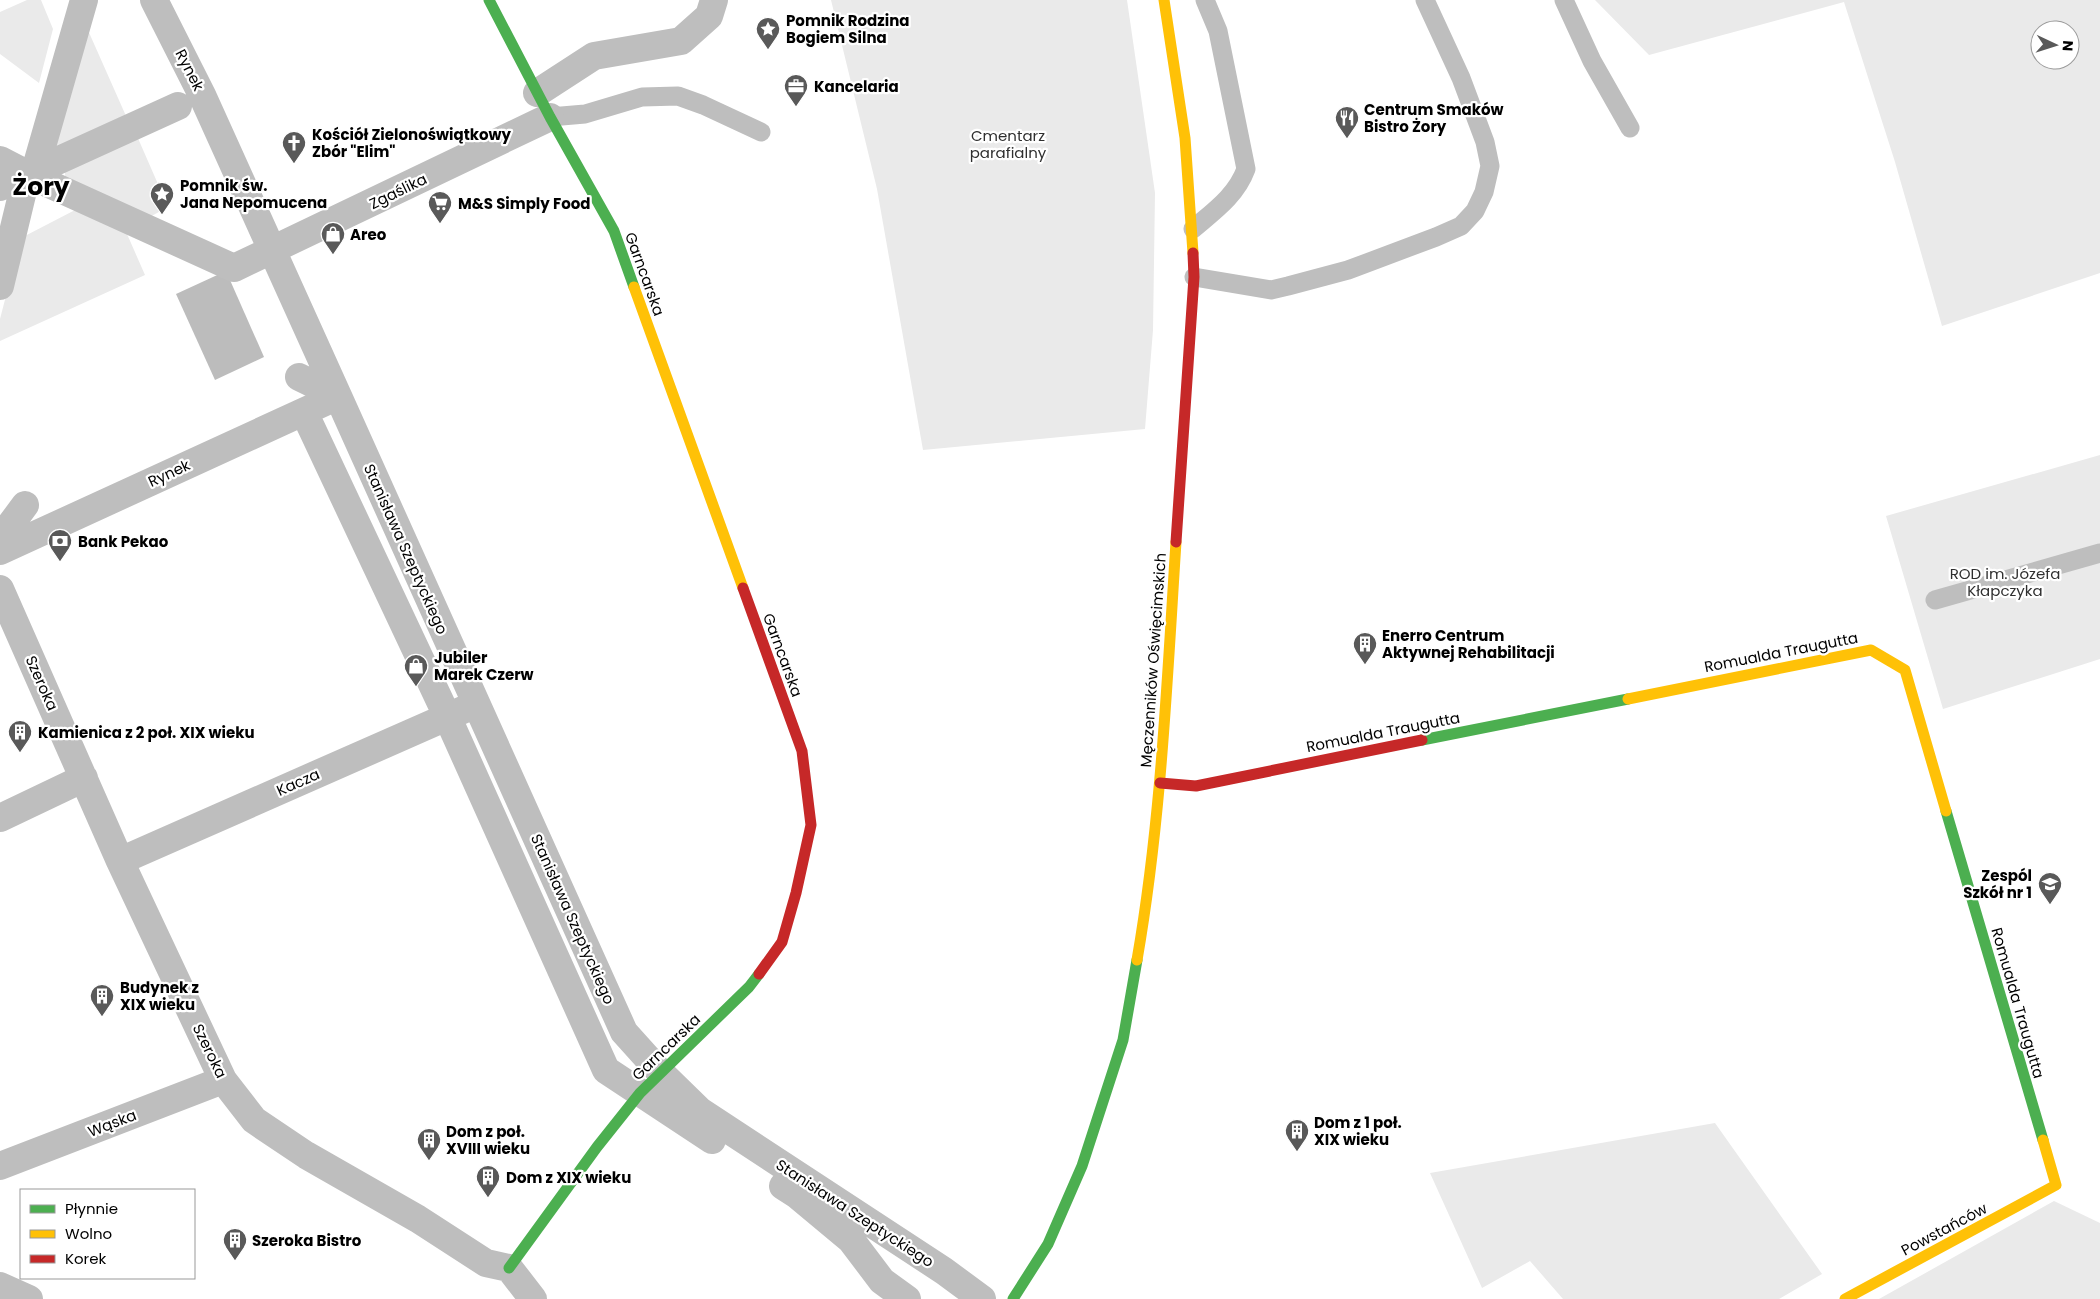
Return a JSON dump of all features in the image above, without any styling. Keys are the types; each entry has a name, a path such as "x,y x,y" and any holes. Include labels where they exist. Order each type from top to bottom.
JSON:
{"street":[{"path":"0,286 31,172 84,0"},
{"name":"Rynek","path":"0,551 338,396 202,95 154,0"},
{"name":"Garncarska","path":"489,0 537,93 614,231 802,751 812,825 782,942 749,987 640,1093 597,1147 510,1268"},
{"path":"537,93 594,56 681,40 710,16 714,0"},
{"name":"Męczenników Oświęcimskich","path":"1013,1299 1048,1244 1082,1166 1123,1040 1146,907 1160,783 1194,278 1188,158 1179,83 1164,0"},
{"path":"0,187 178,106"},
{"name":"Zgaślika","path":"272,251 550,117"},
{"path":"0,160 31,172 234,268 272,251"},
{"path":"299,377 338,396"},
{"name":"Stanisława Szeptyckiego","path":"338,396 624,1032 660,1072 700,1111 944,1271 982,1299"},
{"path":"304,412 447,716 606,1070 797,1195 851,1240 882,1281 907,1299"},
{"path":"0,539 26,505"},
{"name":"Szeroka","path":"0,589 120,861 223,1080 254,1120 306,1155 418,1219 486,1262 510,1268"},
{"name":"Romualda Traugutta","path":"1160,783 1196,786 1871,650 1905,670 2056,1185"},
{"name":"Kacza","path":"120,861 475,704"},
{"path":"0,818 84,778"},
{"name":"Wąska","path":"0,1166 223,1080"},
{"name":"Powstańców","path":"1846,1299 2056,1185"},
{"path":"510,1268 533,1299"},
{"path":"0,1286 30,1299"}],"lane":[{"path":"1193,229 1226,201 1240,183 1246,169 1218,31 1205,0"},
{"path":"1194,278 1271,290 1288,286 1348,270 1436,237 1461,226 1475,211 1484,192 1490,166 1485,142 1461,78 1425,0"},
{"path":"1564,0 1592,61 1630,128"},
{"path":"550,117 585,114 642,97 678,96 703,105 761,132"},
{"path":"1935,600 2100,553"}],"green space":[{"path":"27,0 41,0 53,29 39,83 0,54 0,12"},
{"name":"Cmentarz parafialny","path":"831,0 1127,0 1155,193 1153,330 1145,429 923,450 877,189"},
{"path":"1595,0 2100,0 2100,273 1942,326 1895,162 1844,2 1649,55"},
{"path":"87,28 126,116 53,149"},
{"path":"137,136 168,207 146,219 65,178 65,166"},
{"path":"77,209 127,234 145,275 0,341 0,319 21,238"},
{"name":"ROD im. Józefa Kłapczyka","path":"2100,455 2100,659 1943,709 1886,516"},
{"path":"1715,1123 1822,1274 1779,1299 1563,1299 1530,1261 1482,1288 1430,1173"},
{"path":"2054,1201 2100,1223 2100,1299 1879,1299"}],"shaded area":[{"path":"226,271 264,357 215,380 176,294"}],"traffic: fast":[{"path":"489,0 550,117 614,231 634,287"},
{"path":"1422,740 1628,699"},
{"path":"1946,811 2043,1140"},
{"path":"1013,1299 1048,1244 1082,1166 1123,1040 1137,960"},
{"path":"509,1268 597,1147 640,1093 749,987 759,974"}],"traffic: slow":[{"path":"1164,0 1185,138 1193,253"},
{"path":"634,287 743,588"},
{"path":"1137,960 1158,804 1176,542"},
{"path":"1628,699 1871,650 1905,670 1946,811"},
{"path":"1845,1299 2056,1185 2043,1140"}],"traffic: jam":[{"path":"1176,542 1194,277 1193,253"},
{"path":"743,588 802,751 811,825 796,893 782,942 759,974"},
{"path":"1160,783 1196,786 1422,740"}],"place":[{"name":"Pomnik Rodzina Bogiem Silna","path":"768,50"},
{"name":"Kancelaria","path":"796,107"},
{"name":"Centrum Smaków Bistro Żory","path":"1347,139"},
{"name":"Kościół Zielonoświątkowy Zbór \"Elim\"","path":"294,164"},
{"name":"Pomnik św. Jana Nepomucena","path":"162,215"},
{"name":"M&S Simply Food","path":"440,224"},
{"name":"Areo","path":"333,255"},
{"name":"Bank Pekao","path":"60,562"},
{"name":"Enerro Centrum Aktywnej Rehabilitacji","path":"1365,665"},
{"name":"Jubiler Marek Czerw","path":"416,687"},
{"name":"Kamienica z 2 poł. XIX wieku","path":"20,753"},
{"name":"Zespól Szkół nr 1","path":"2050,905"},
{"name":"Budynek z XIX wieku","path":"102,1017"},
{"name":"Dom z 1 poł. XIX wieku","path":"1297,1152"},
{"name":"Dom z poł. XVIII wieku","path":"429,1161"},
{"name":"Dom z XIX wieku","path":"488,1198"},
{"name":"Szeroka Bistro","path":"235,1261"}],"district":[{"name":"Żory","path":"41,186"}]}
